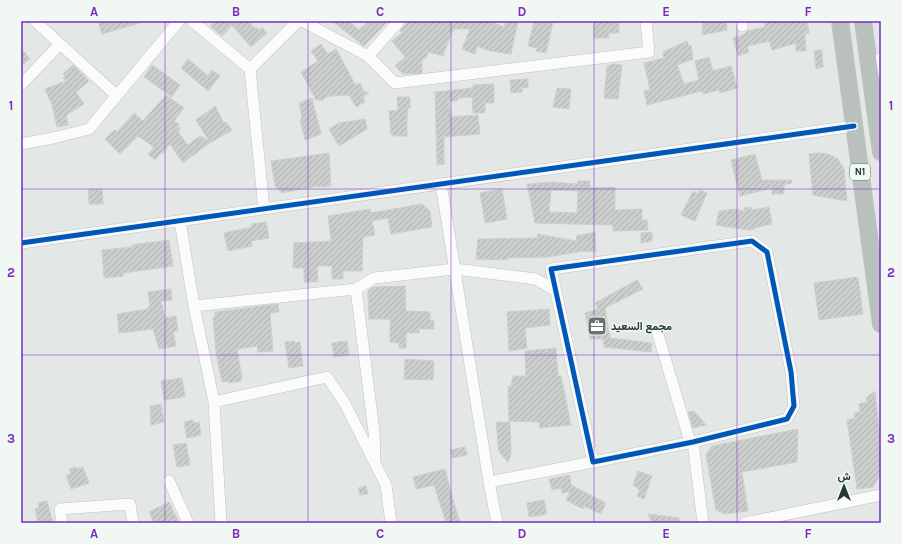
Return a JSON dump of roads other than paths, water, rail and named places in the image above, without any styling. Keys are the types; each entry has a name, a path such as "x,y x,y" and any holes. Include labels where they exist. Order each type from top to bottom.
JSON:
{"highway":[{"name":"N1","path":"840,21 881,324"},
{"path":"862,21 873,84 881,152"}],"street":[{"path":"35,21 116,95"},
{"path":"21,144 89,129 179,21"},
{"path":"192,21 250,69 264,209"},
{"path":"250,69 298,21"},
{"path":"302,21 368,56 395,83 649,52 646,21"},
{"path":"368,56 399,21"},
{"path":"21,85 60,44"},
{"path":"873,84 881,58"},
{"path":"21,243 854,126"},
{"path":"442,184 454,269 497,523"},
{"path":"180,221 194,306 214,402 221,523"},
{"path":"489,482 593,462 691,442 788,419 794,406 792,372 767,252 752,241 552,269 593,462"},
{"path":"194,306 356,289 374,278 454,269 536,280 556,291"},
{"path":"356,289 374,432 375,463"},
{"path":"657,331 691,442 703,523"},
{"path":"214,402 327,377 344,402 386,485 391,523"},
{"path":"169,481 188,523"},
{"path":"745,523 881,495"},
{"path":"62,523 60,509 130,504 133,523"}],"place":[{"name":"مجمع السعيد","path":"597,326"}]}
